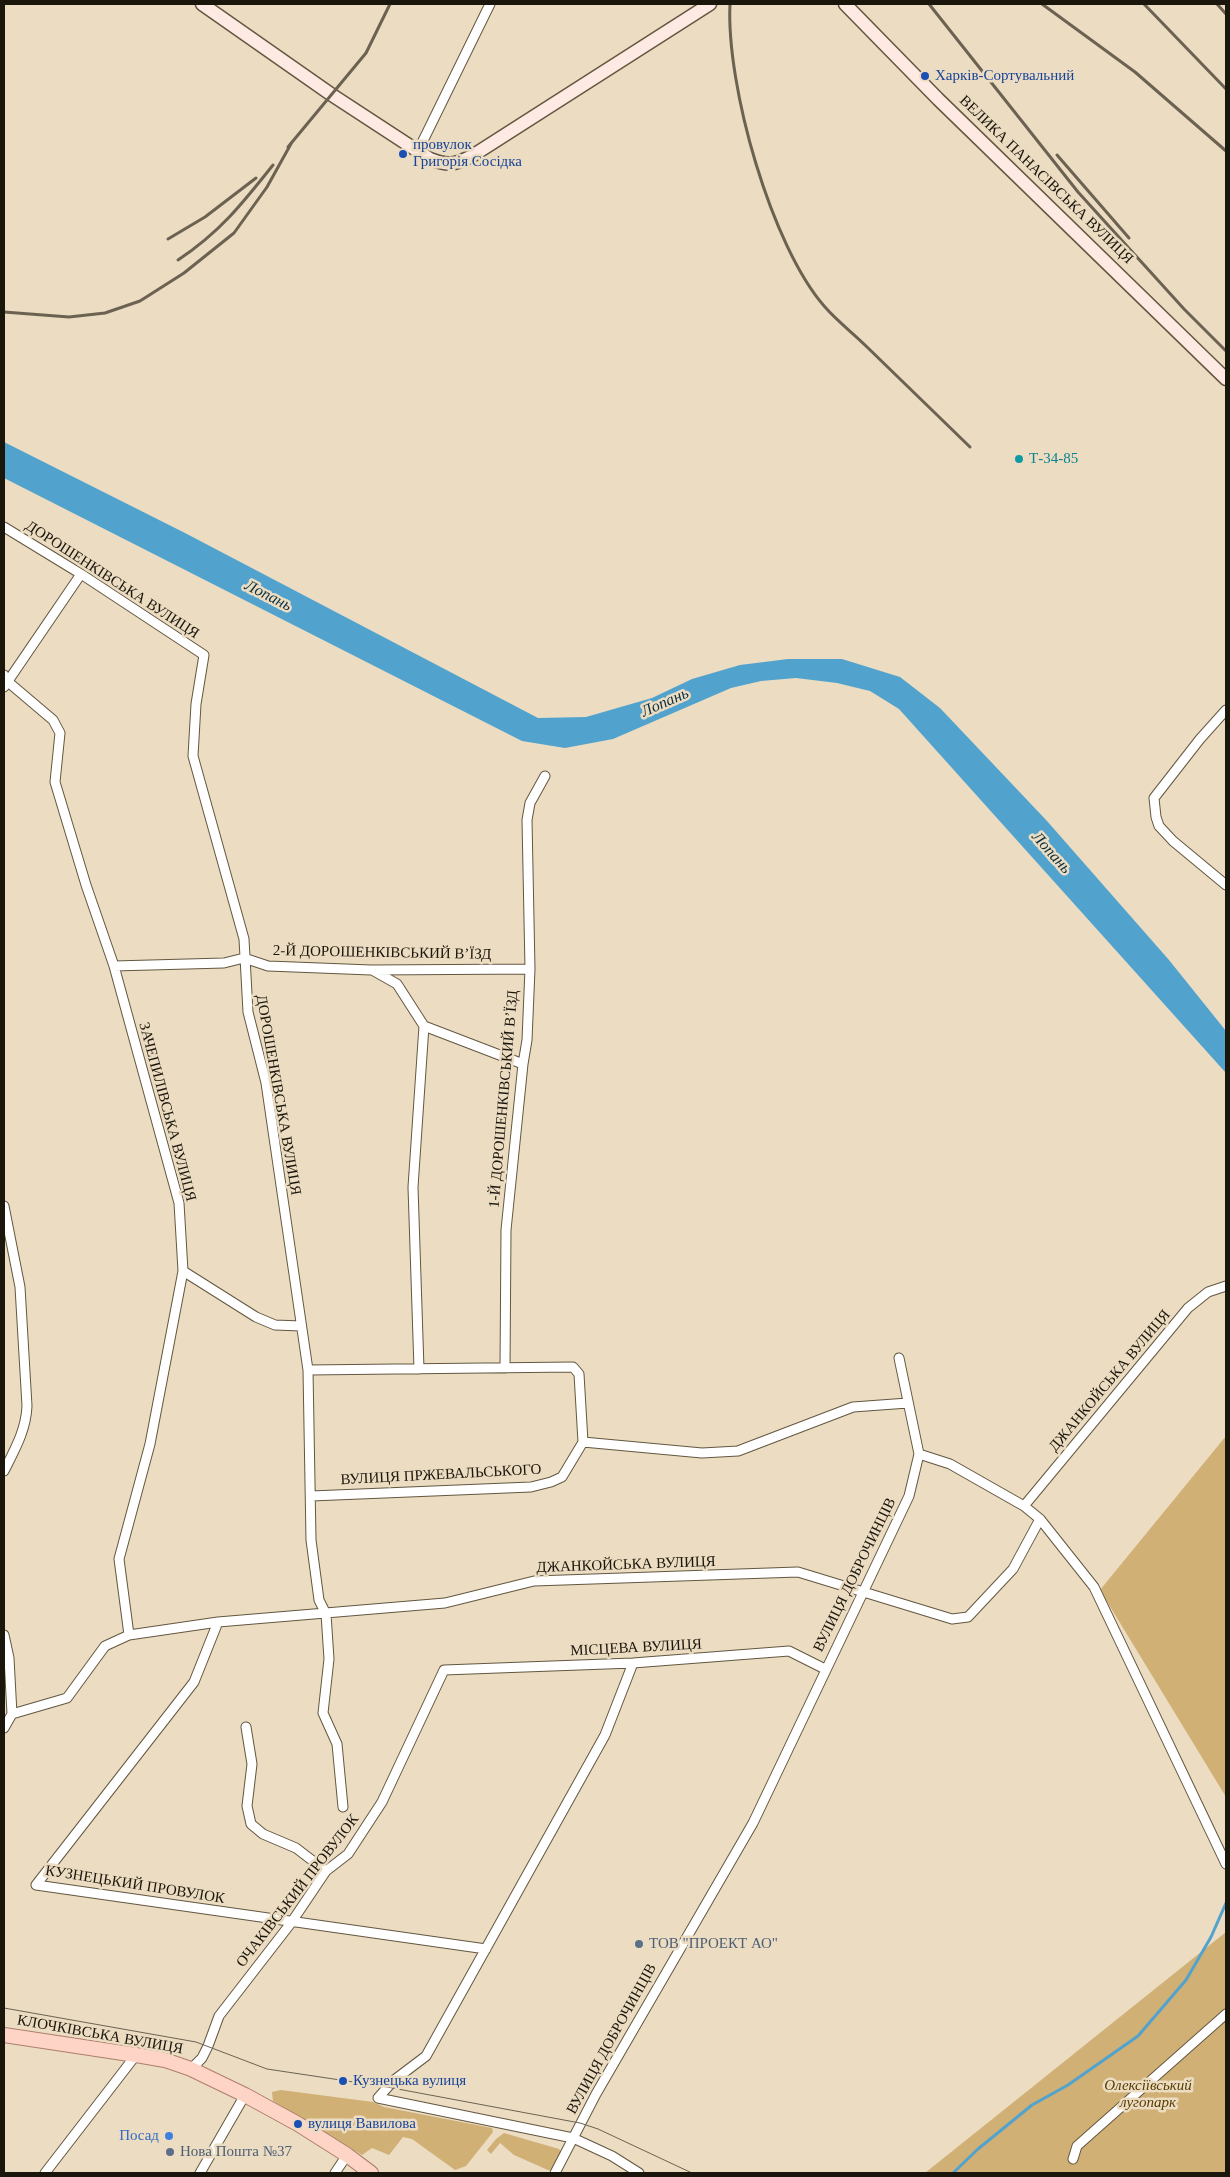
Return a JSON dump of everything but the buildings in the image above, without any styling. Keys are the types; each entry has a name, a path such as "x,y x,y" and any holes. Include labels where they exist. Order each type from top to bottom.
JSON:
{"main road":[{"name":"КЛОЧКІВСЬКА ВУЛИЦЯ","path":"4,2035 165,2060 191,2069 246,2095 347,2155 371,2173"}],"street":[{"path":"202,4 332,95 418,151 442,164 456,164 472,156 710,4"},
{"path":"418,151 490,4"},
{"name":"ВЕЛИКА ПАНАСІВСЬКА ВУЛИЦЯ","path":"844,4 1226,379"},
{"name":"ДОРОШЕНКІВСЬКА ВУЛИЦЯ","path":"4,527 81,574 204,655 196,704 193,756 244,939 248,1012 266,1083 308,1370 312,1549 319,1600 326,1614 329,1659 324,1713 337,1744 343,1807"},
{"path":"5,681 81,574"},
{"name":"ЗАЧЕПИЛІВСЬКА ВУЛИЦЯ","path":"5,681 53,720 60,734 55,782 86,885 114,966 179,1203 182,1271 150,1444 119,1559 129,1635"},
{"path":"1226,710 1200,739 1154,798 1156,818 1159,826 1173,841 1226,885"},
{"name":"1-Й ДОРОШЕНКІВСЬКИЙ В’ЇЗД","path":"505,1368 506,1230 522,1064 527,1040 530,969 527,820 530,803 545,776"},
{"name":"2-Й ДОРОШЕНКІВСЬКИЙ В’ЇЗД","path":"114,966 224,962 244,958 268,966 372,970 530,969"},
{"path":"372,970 397,984 424,1026 522,1064"},
{"path":"419,1369 413,1187 424,1026"},
{"path":"4,1206 20,1287 26,1406 26,1421 17,1445 4,1470"},
{"path":"182,1271 256,1317 275,1325 301,1326"},
{"name":"ДЖАНКОЙСЬКА ВУЛИЦЯ","path":"1024,1506 1188,1308 1208,1292 1226,1286"},
{"path":"899,1358 919,1454 950,1464 1024,1506 1040,1519 1094,1588 1226,1864"},
{"path":"308,1370 573,1367 579,1374 583,1442 702,1453 738,1451 853,1406 908,1403"},
{"name":"ВУЛИЦЯ ПРЖЕВАЛЬСЬКОГО","path":"311,1496 531,1487 562,1477 583,1442"},
{"name":"ВУЛИЦЯ ДОБРОЧИНЦІВ","path":"555,2173 596,2094 753,1823 909,1496 919,1454"},
{"name":"ДЖАНКОЙСЬКА ВУЛИЦЯ","path":"12,1714 67,1698 105,1646 129,1635 218,1622 444,1603 534,1581 798,1572 952,1619 968,1617 1013,1569 1040,1519"},
{"name":"КУЗНЕЦЬКИЙ ПРОВУЛОК","path":"218,1622 194,1682 36,1885 291,1923 486,1949"},
{"path":"4,1635 9,1658 12,1714 4,1728"},
{"name":"МІСЦЕВА ВУЛИЦЯ","path":"444,1670 633,1663 789,1650 826,1669"},
{"path":"633,1663 605,1736 426,2056 393,2081 378,2098 573,2138 612,2156 639,2173"},
{"name":"ОЧАКІВСЬКИЙ ПРОВУЛОК","path":"191,2069 202,2058 218,2016 291,1923 326,1871 348,1854 382,1802 444,1670"},
{"path":"246,1727 252,1764 247,1806 251,1824 264,1834 296,1848 326,1871"},
{"path":"1074,2159 1077,2146 1226,2014"},
{"path":"45,2173 136,2055"},
{"path":"200,2173 246,2095"},
{"path":"335,2173 347,2155"}],"green space":[{"path":"1226,1436 1226,1797 1100,1590"},
{"name":"Олексіївський лугопарк","path":"1226,1932 1226,2173 925,2173"},
{"path":"281,2090 373,2102 384,2107 492,2128 493,2132 466,2166 455,2170 412,2139 403,2137 389,2155 372,2148 362,2155 273,2101 272,2092"},
{"path":"504,2133 559,2149 561,2152 551,2170 514,2155 500,2143 491,2154 487,2150"}],"water":[{"name":"Лопань","path":"4,442 185,533 538,718 586,717 652,698 692,679 740,665 788,659 842,659 900,677 940,708 1047,821 1169,960 1226,1031 1226,1073 899,709 870,691 837,683 796,678 761,681 731,688 613,739 565,748 522,741 4,478"}],"waterway":[{"path":"953,2173 978,2149 1032,2105 1068,2085 1138,2036 1186,1980 1211,1937 1226,1903"}],"tram line":[{"path":"4,2008 196,2042 267,2069 387,2087 580,2123 598,2129 692,2173"}],"railway":[{"path":"288,147 366,53 390,4"},
{"path":"730,4 731,38 744,119 770,206 805,280 825,307 970,447"},
{"path":"929,4 1078,192 1184,309 1226,351"},
{"path":"1042,4 1135,72 1226,151"},
{"path":"1144,4 1226,89"},
{"path":"1217,4 1226,14"},
{"path":"4,312 69,317 105,313 140,301 184,273 234,233 267,187 292,142"},
{"path":"1057,155 1129,238"},
{"path":"178,260 218,228 273,165"},
{"path":"168,239 205,217 256,178"}],"place":[{"name":"Харків-Сортувальний","path":"925,76"},
{"name":"провулок Григорія Сосідка","path":"403,154"},
{"name":"Т-34-85","path":"1019,459"},
{"name":"ТОВ \"ПРОЕКТ АО\"","path":"639,1944"},
{"name":"Кузнецька вулиця","path":"343,2081"},
{"name":"вулиця Вавилова","path":"298,2124"},
{"name":"Посад","path":"169,2136"},
{"name":"Нова Пошта №37","path":"170,2152"}]}
